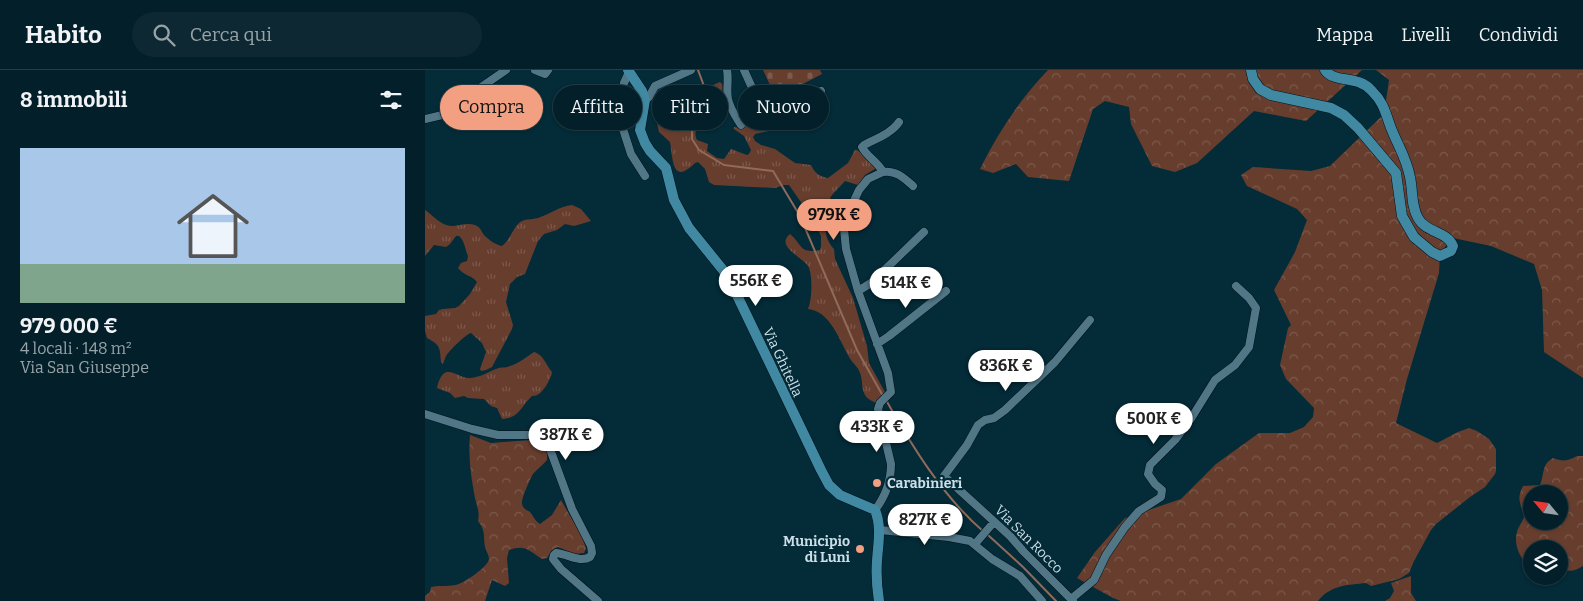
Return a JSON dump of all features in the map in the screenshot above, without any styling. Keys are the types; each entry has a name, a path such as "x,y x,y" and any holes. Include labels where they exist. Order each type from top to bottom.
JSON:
{"street":[{"path":"425,120 455,112 474,92 506,70"},
{"path":"535,70 545,74 548,70"},
{"path":"645,100 655,86 689,70"},
{"path":"727,70 729,76 727,98 738,120"},
{"path":"744,70 751,85"},
{"path":"1251,70 1253,79 1260,89 1271,95 1331,108 1344,115 1396,173 1402,216 1414,237 1440,256 1451,252 1453,246 1447,237 1427,229 1418,219 1414,208 1405,156 1391,129 1382,102 1370,88 1359,81 1328,75 1325,70"},
{"path":"628,71 642,91 645,100"},
{"path":"624,83 628,71"},
{"name":"Via Ghitella","path":"645,100 640,130 645,143 666,168 674,200 689,228 723,270 734,289 829,485 840,495 875,510"},
{"path":"883,172 862,147 887,133 899,122"},
{"path":"624,130 631,154 645,176"},
{"path":"879,601 877,564 880,530 875,510 882,501 891,471 891,464 878,409 890,393 888,373 857,291 846,249 844,229 846,218 859,190 867,179 889,171 902,176 913,186"},
{"path":"857,291 871,283 924,232"},
{"path":"1072,600 1094,580 1106,555 1125,527 1139,511 1161,497 1163,490 1155,484 1149,474 1150,465 1175,440 1215,380 1235,365 1249,347 1256,308 1249,298 1236,286"},
{"path":"877,344 946,291"},
{"name":"Via San Rocco","path":"1072,600 1010,536 992,524 944,476 967,445 978,425 1005,410 1055,362 1090,320"},
{"path":"425,414 498,435 529,435 541,440 550,449 569,502 591,546 592,553 590,557 581,560 557,553 553,559 561,569 598,601"},
{"path":"976,541 992,524"},
{"path":"880,530 964,538 976,541 992,559 1020,576 1042,601"}],"green space":[{"path":"763,70 820,70 822,74 801,85 770,85"},
{"path":"1048,70 1362,70 1306,121 1254,111 1197,163 1175,172 1152,166 1131,124 1129,107 1105,101 1093,109 1069,181 1028,177 1016,164 993,173 980,169 1010,117"},
{"path":"1376,70 1583,70 1583,378 1544,352 1542,290 1534,264 1491,246 1453,238 1440,253 1439,273 1407,379 1396,423 1437,443 1469,428 1477,431 1489,439 1496,449 1496,471 1485,487 1436,524 1409,573 1399,579 1371,586 1366,583 1340,587 1328,592 1318,601 1121,601 1113,598 1077,578 1095,552 1125,518 1181,499 1216,464 1259,433 1290,433 1304,427 1313,417 1314,408 1286,379 1280,365 1288,328 1291,325 1274,290 1295,252 1307,220 1297,209 1247,186 1241,175 1253,167 1311,171 1330,166 1384,114 1389,80"},
{"path":"734,127 738,128 738,130 771,130 755,134 753,137 755,141 775,149 795,163 811,165 817,174 828,178 848,163 855,150 877,165 878,167 865,175 858,185 845,181 832,195 830,198 835,203 828,213 825,226 827,238 834,249 835,259 853,298 867,346 869,363 886,394 878,404 865,395 859,371 828,321 816,311 808,309 811,288 810,270 788,247 786,238 790,234 802,248 813,251 820,250 821,236 814,223 812,214 789,185 775,188 714,185 709,182 705,169 698,162 682,172 678,171 673,162 670,142 659,130 696,130 697,140 708,144 707,151 717,158 724,159 731,149 747,155 751,150 744,136"},
{"path":"572,205 581,209 591,221 574,226 565,224 557,230 544,234 538,241 525,274 517,277 510,284 506,302 513,325 492,367 481,371 486,352 482,343 471,333 451,350 443,364 438,347 427,338 425,316 436,314 439,310 459,306 470,294 477,282 458,268 461,263 467,261 468,256 464,243 459,236 456,236 446,247 434,245 425,256 425,210 447,225 472,224 477,226 485,236 502,246 521,221 538,218"},
{"path":"534,352 542,357 552,372 551,375 542,391 531,397 519,412 512,417 502,419 497,408 491,406 484,399 464,396 455,398 450,393 437,388 440,378 447,372 466,378 473,378 499,368 514,365"},
{"path":"470,435 491,443 532,440 547,451 547,460 533,474 528,484 522,501 523,506 540,524 552,515 561,500 581,535 586,548 584,553 575,554 558,547 552,550 547,558 542,559 523,548 515,548 509,550 507,558 509,583 505,586 492,580 485,601 425,601 425,596 430,592 431,587 459,584 481,570 489,559 483,531 478,521 470,467"},
{"path":"1577,456 1583,456 1583,566 1572,570 1568,570 1568,540 1523,540 1523,560 1516,542 1518,530 1523,519 1523,530 1568,530 1568,485 1540,485 1545,466 1549,461 1553,458 1568,460"},
{"path":"1523,486 1523,513 1520,502"},
{"path":"1411,576 1411,593 1416,601 1385,601 1390,598 1394,591 1391,583"}],"waterway":[{"path":"698,70 704,86 702,101 692,125 692,139 699,150 724,165 773,171 800,216 857,350 883,396"},
{"path":"886,400 929,470 955,503 984,532"},
{"path":"988,535 1056,601"}],"place":[{"name":"Carabinieri","path":"877,483"},
{"name":"Municipio di Luni","path":"860,549"}]}
